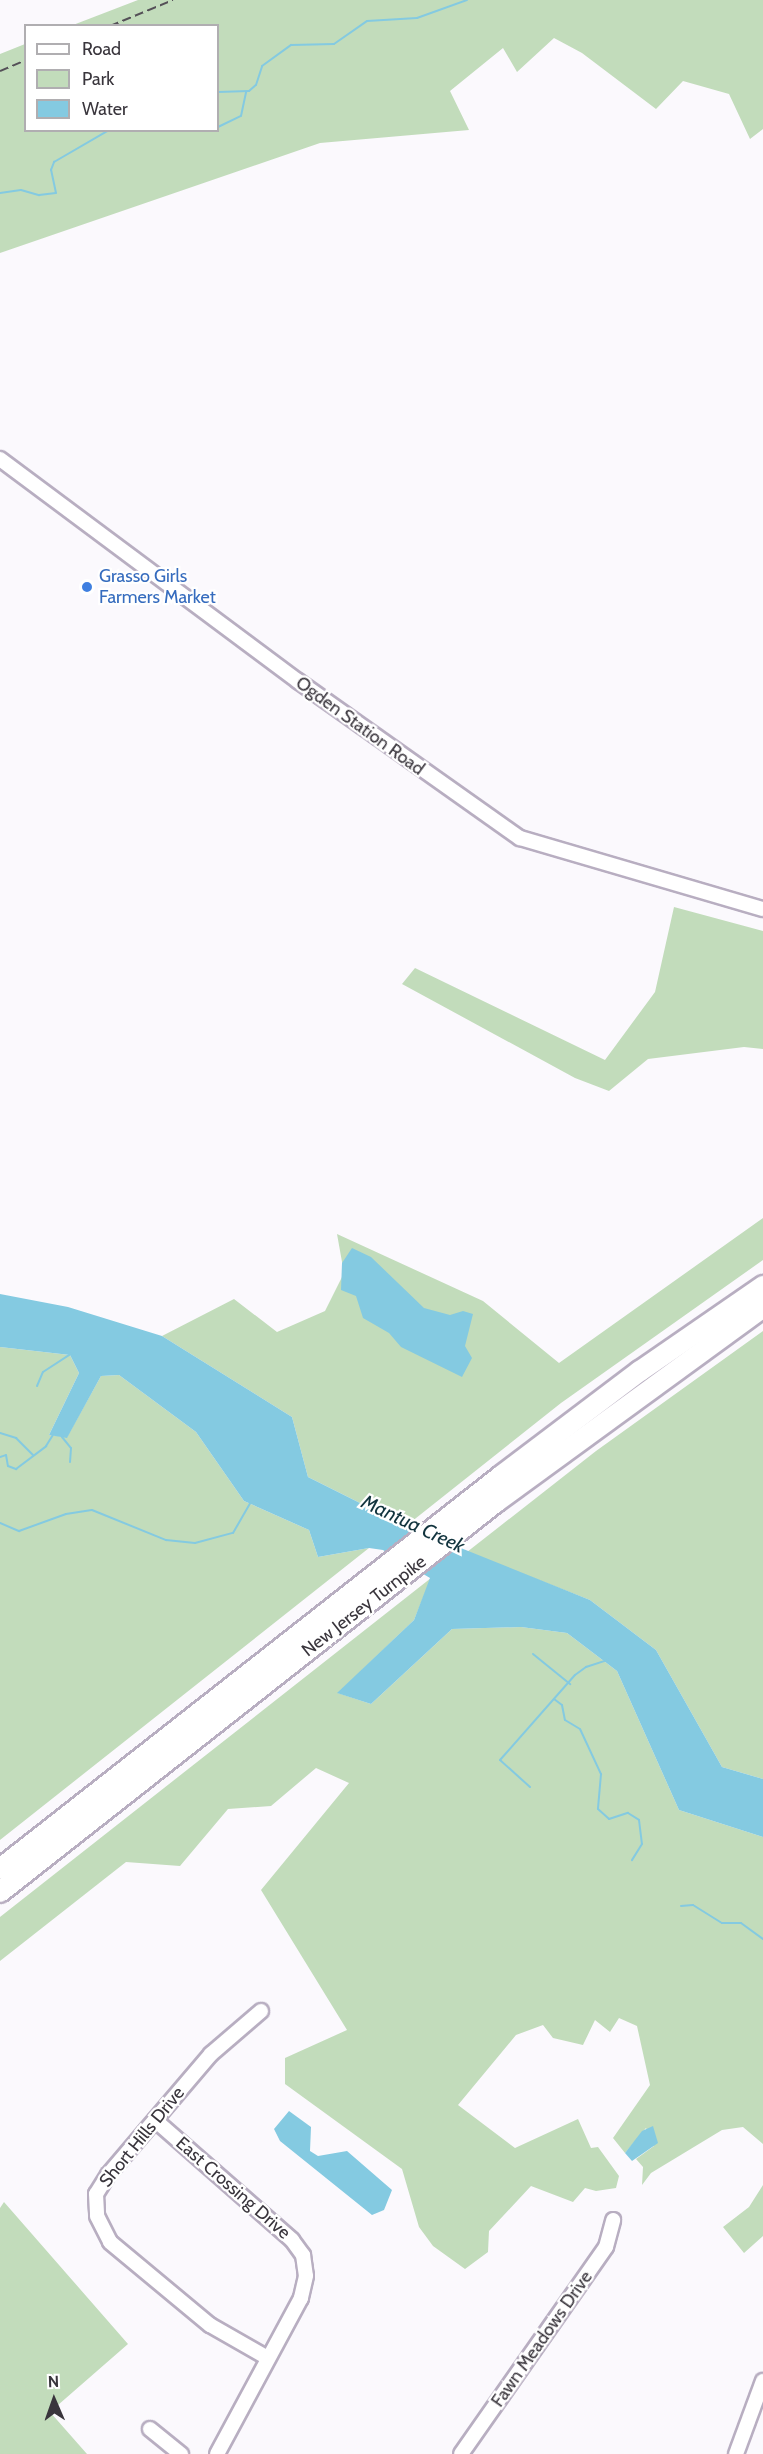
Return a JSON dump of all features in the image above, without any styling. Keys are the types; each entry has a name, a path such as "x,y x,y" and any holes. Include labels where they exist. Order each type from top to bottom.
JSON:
{"highway":[{"name":"New Jersey Turnpike","path":"0,1892 640,1371 763,1286"},
{"name":"New Jersey Turnpike","path":"452,1526 763,1307"},
{"name":"New Jersey Turnpike","path":"0,1869 395,1571"}],"street":[{"name":"Ogden Station Road","path":"0,459 307,688 520,838 763,909"},
{"name":"Short Hills Drive","path":"261,2011 211,2054 96,2194 101,2225 110,2242 210,2325 266,2357"},
{"name":"East Crossing Drive","path":"155,2120 292,2240 303,2255 306,2276 301,2298 266,2357 217,2454"},
{"name":"Fawn Meadows Drive","path":"461,2454 606,2247 613,2220"},
{"path":"735,2454 763,2381"},
{"path":"150,2429 181,2454"}],"green space":[{"path":"138,0 763,0 763,129 750,139 729,94 683,81 656,109 582,53 554,38 517,72 503,48 450,91 469,130 320,143 0,253 0,54 24,44 24,132 219,132 219,24 76,24"},
{"path":"674,907 763,931 763,1049 744,1047 648,1059 609,1091 575,1078 402,984 415,968 605,1060 655,992"},
{"path":"763,1218 763,1260 561,1403 406,1526 308,1477 292,1417 162,1336 234,1299 277,1332 325,1311 344,1273 337,1234 483,1301 559,1363"},
{"path":"763,1331 763,1779 722,1767 656,1650 590,1600 467,1552 596,1451"},
{"path":"0,1347 70,1355 79,1373 49,1435 67,1437 101,1376 119,1375 196,1432 244,1501 309,1530 318,1557 369,1548 0,1840"},
{"path":"431,1578 414,1620 338,1693 371,1704 452,1629 521,1627 567,1633 617,1671 679,1810 763,1837 763,2144 743,2127 722,2130 651,2173 642,2185 643,2167 636,2159 654,2146 646,2128 625,2153 613,2138 650,2085 637,2026 619,2018 610,2032 595,2020 583,2045 553,2038 543,2025 516,2035 458,2105 515,2148 578,2119 591,2148 598,2147 619,2176 616,2188 596,2191 585,2188 573,2202 531,2186 489,2231 488,2252 465,2269 433,2246 419,2227 402,2169 285,2084 285,2058 347,2030 261,1890 349,1783 316,1768 271,1806 228,1809 180,1866 126,1862 0,1961 0,1917"},
{"path":"763,2185 763,2236 744,2253 723,2227 749,2207"},
{"path":"4,2202 128,2344 50,2412 87,2454 0,2454 0,2208"}],"water":[{"path":"352,1248 371,1257 424,1308 450,1315 463,1311 473,1314 465,1346 472,1358 462,1377 401,1347 389,1333 363,1318 356,1296 341,1290 342,1263"},
{"path":"0,1294 68,1307 162,1336 292,1417 308,1477 406,1526 590,1600 656,1650 722,1767 763,1779 763,1837 679,1810 617,1671 567,1633 521,1627 452,1629 371,1704 337,1693 414,1620 430,1578 383,1550 369,1548 318,1557 309,1530 244,1501 196,1432 119,1375 101,1376 67,1438 49,1435 79,1373 70,1355 0,1347"},
{"path":"289,2111 311,2127 310,2151 318,2156 347,2151 392,2190 384,2210 372,2215 280,2141 274,2129"},
{"path":"653,2126 658,2143 632,2161 625,2153 642,2131"}],"waterway":[{"path":"219,92 249,91 256,85 262,66 291,45 334,44 367,21 417,18 467,0"},
{"path":"219,127 241,116 246,92"},
{"path":"0,193 21,190 39,195 56,193 51,170 54,162 106,132"},
{"path":"37,1386 43,1372 72,1353"},
{"path":"0,1433 16,1438 33,1455"},
{"path":"0,1457 6,1455 8,1466 16,1469 46,1446 53,1435"},
{"path":"62,1437 71,1448 70,1462"},
{"path":"0,1523 19,1531 66,1514 92,1510 166,1540 195,1543 233,1533 251,1502"},
{"path":"533,1654 570,1684"},
{"path":"530,1787 500,1760 575,1675 586,1667 608,1660"},
{"path":"554,1699 562,1705 565,1720 580,1729 601,1774 598,1809 609,1819 628,1813 639,1820 642,1844 632,1860"},
{"path":"681,1906 693,1905 722,1923 741,1923 763,1939"}],"railway":[{"path":"115,24 173,0"},
{"path":"0,71 24,61"}],"place":[{"name":"Grasso Girls Farmers Market","path":"87,587"}],"water label":[{"name":"Mantua Creek","path":"413,1524"}]}
